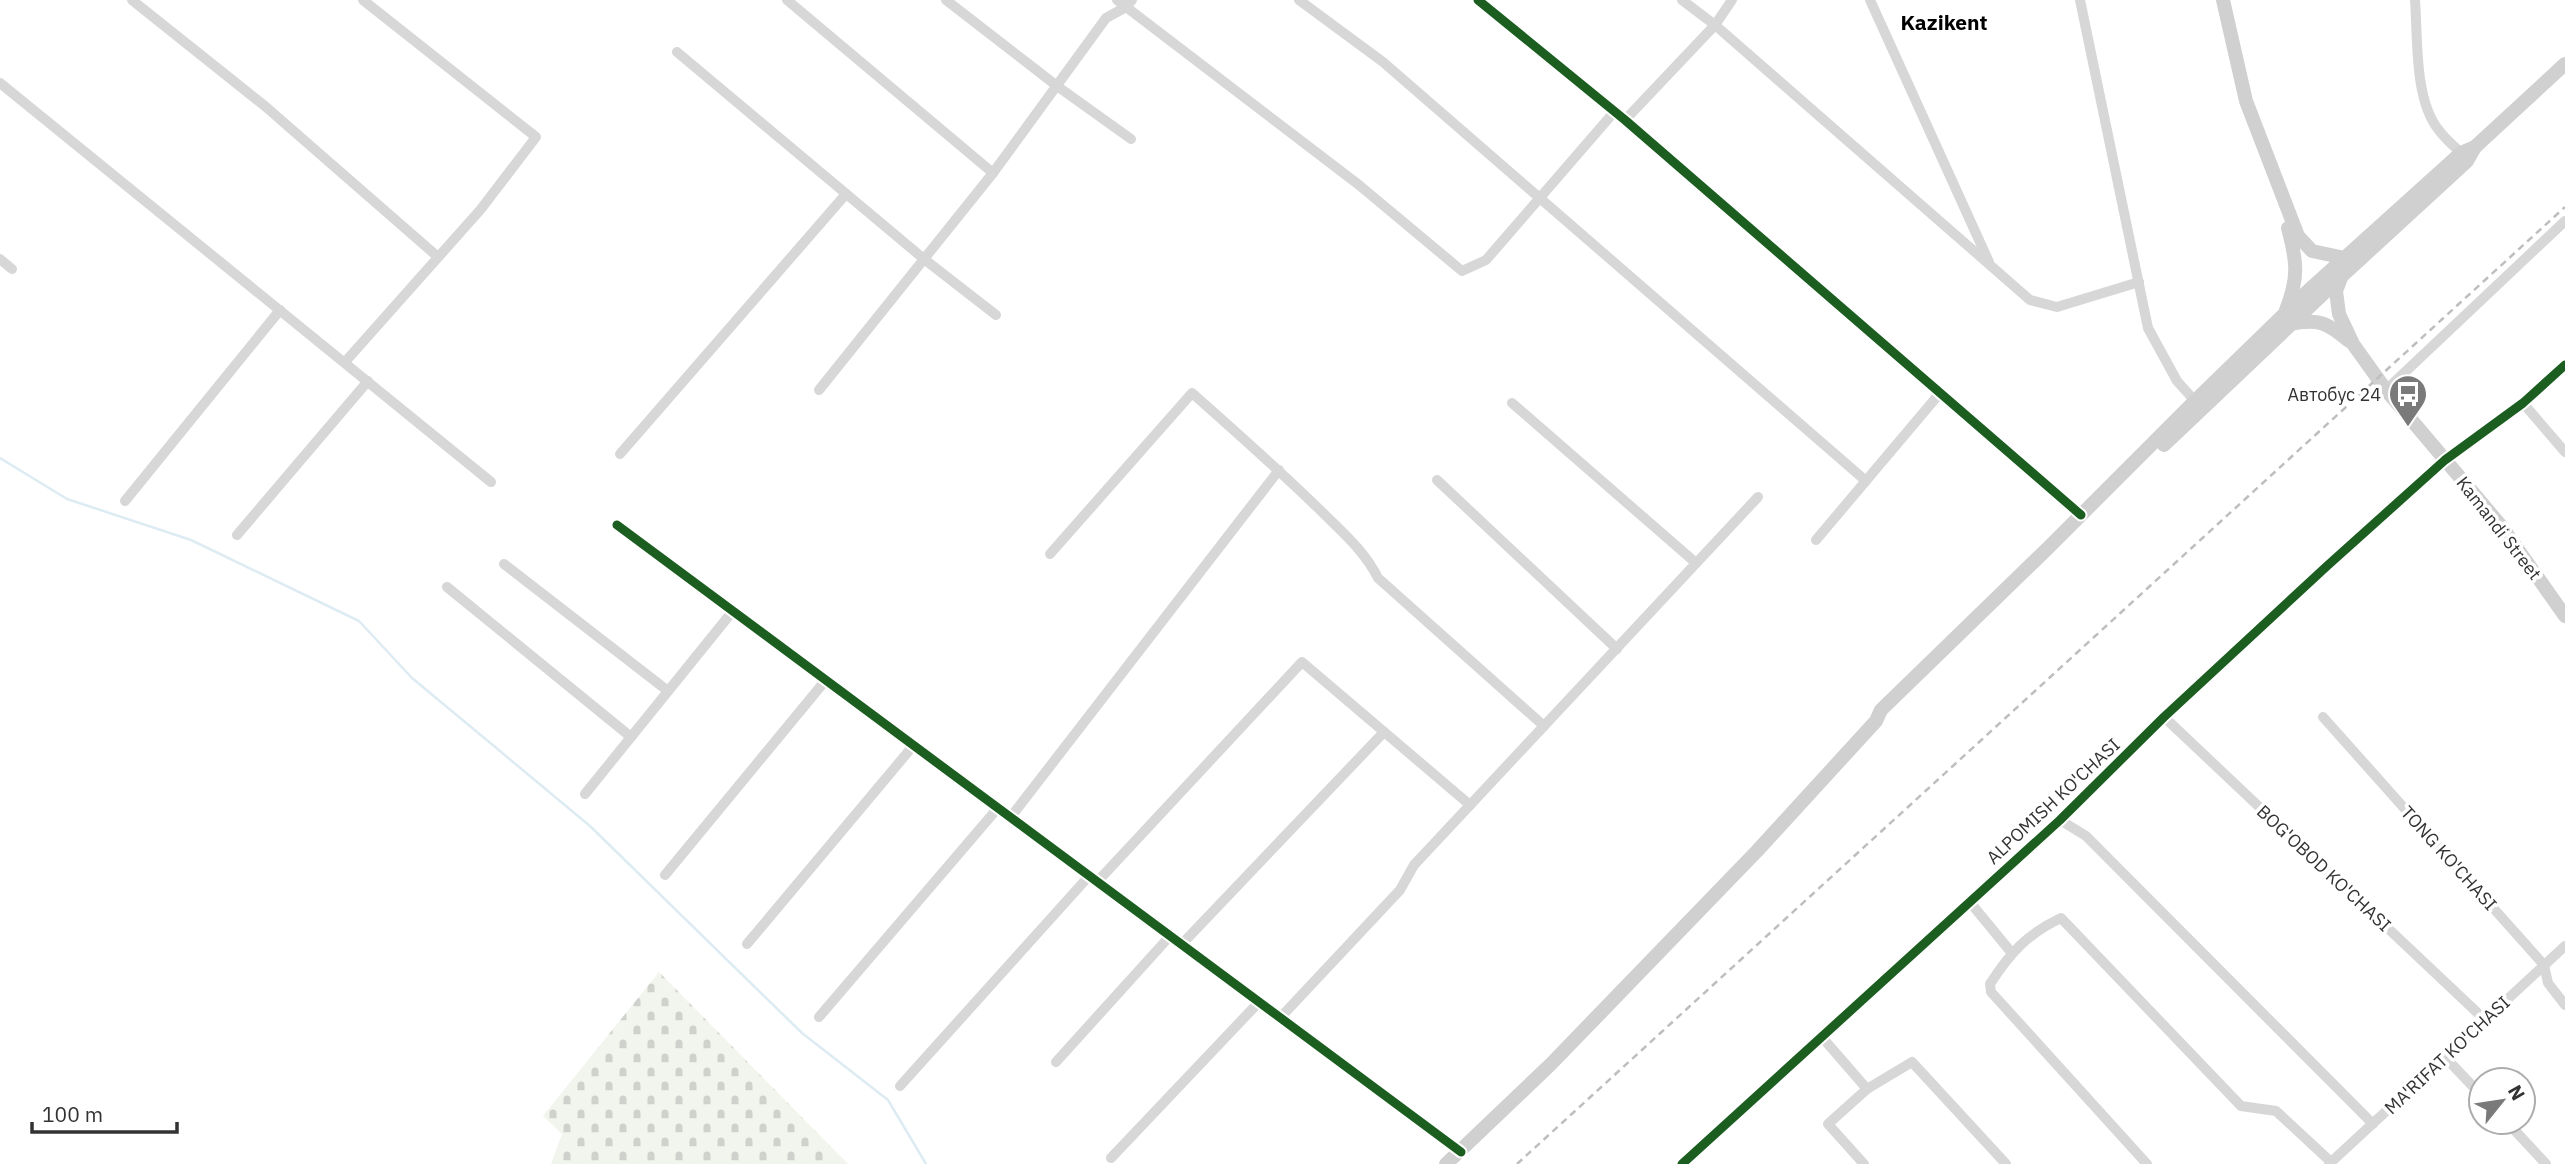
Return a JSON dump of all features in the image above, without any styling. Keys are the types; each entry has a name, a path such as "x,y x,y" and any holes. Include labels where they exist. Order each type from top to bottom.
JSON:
{"main road":[{"path":"2223,0 2246,101 2278,190 2298,236 2312,251 2346,258"},
{"path":"1876,721 1887,717 2199,411 2346,258 2565,64"},
{"path":"1446,1164 1551,1064 1757,851 1876,721 1881,710 2194,401 2287,319 2342,276 2467,161 2468,150"},
{"path":"2278,190 2295,253 2295,285 2287,319"},
{"name":"Kamandi Street","path":"2342,276 2336,291 2339,314 2353,344 2386,390 2502,527 2565,616"},
{"name":"Kamandi Street","path":"2287,319 2328,323 2353,344"}],"street":[{"path":"132,0 266,107 438,257"},
{"path":"345,362 481,209 536,137 363,0"},
{"path":"787,0 993,173"},
{"path":"946,0 1130,139"},
{"path":"1299,0 1383,62 1866,481"},
{"path":"1478,0 1615,111 2081,515"},
{"path":"1682,0 1715,25 2031,300 2057,307 2139,282"},
{"path":"1625,120 1715,25 1732,0"},
{"path":"1870,0 1992,268"},
{"path":"2080,0 2148,328 2177,380 2194,401"},
{"path":"2415,0 2422,90 2429,116 2438,130 2468,150"},
{"path":"819,390 993,173 1106,18 1125,2 1359,185 1462,271 1486,260 1615,111"},
{"path":"677,52 924,259 996,315"},
{"path":"0,83 491,482"},
{"path":"620,454 846,194"},
{"path":"2386,390 2565,220"},
{"path":"0,259 12,269"},
{"path":"125,501 280,310"},
{"name":"ALPOMISH KO'CHASI","path":"1683,1164 2060,820 2164,717 2445,460 2523,403 2565,365"},
{"path":"237,535 368,381"},
{"path":"1050,554 1192,393 1279,470 1369,560 1378,578 1544,726"},
{"path":"1816,540 1940,393"},
{"path":"1512,403 1696,564"},
{"path":"2523,403 2565,452"},
{"path":"1010,818 1279,470"},
{"path":"1437,480 1617,649"},
{"path":"1280,1018 1400,891 1414,865 1758,496"},
{"path":"617,524 1461,1152"},
{"path":"504,564 668,691"},
{"path":"447,587 631,737"},
{"path":"585,794 732,612"},
{"path":"900,1086 1093,879 1302,662 1470,805"},
{"path":"665,875 825,681"},
{"name":"BOG'OBOD KO'CHASI","path":"2164,717 2484,1019"},
{"name":"TONG KO'CHASI","path":"2323,717 2544,965 2548,983 2565,1005"},
{"path":"1181,944 1384,732"},
{"path":"747,944 913,746"},
{"path":"819,1017 997,809"},
{"path":"2060,820 2086,836 2373,1124"},
{"path":"1969,901 2011,952"},
{"path":"2147,1164 1992,992 1990,984 2011,952 2049,923 2061,918 2241,1106 2276,1111 2330,1163"},
{"path":"1056,1062 1170,936"},
{"name":"MA'RIFAT KO'CHASI","path":"2330,1163 2565,946"},
{"path":"1111,1158 1259,1002"},
{"path":"1821,1036 1867,1089"},
{"path":"2444,1056 2467,1080"},
{"path":"1864,1164 1828,1124 1867,1089 1912,1062 2006,1164"},
{"path":"2520,1136 2546,1164"}],"green space":[{"path":"659,972 848,1164 551,1164 562,1134 543,1116"}],"waterway":[{"path":"0,458 67,499 191,540 359,621 412,678 590,826 802,1033 888,1100 926,1164"}],"railway":[{"path":"1517,1164 2565,207"}],"cycle path":[{"path":"1478,0 1625,120 2081,515"},
{"path":"1682,1164 2060,820 2164,717 2327,566 2445,460 2523,403 2565,365"},
{"path":"617,525 1461,1152"}],"place":[{"name":"Автобус 24","path":"2408,428"}],"district":[{"name":"Kazikent","path":"1944,22"}]}
